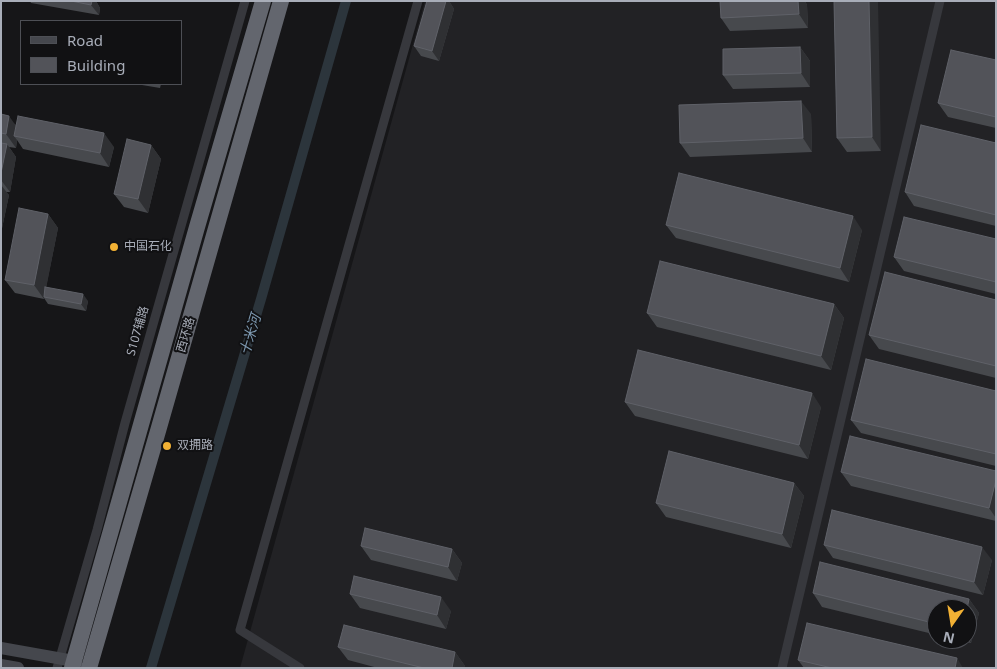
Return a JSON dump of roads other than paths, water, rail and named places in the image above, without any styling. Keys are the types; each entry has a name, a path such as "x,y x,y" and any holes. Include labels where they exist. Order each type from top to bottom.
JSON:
{"highway":[{"name":"西环路","path":"71,665 263,1"},
{"name":"西环路","path":"71,665 158,431 281,1"}],"main road":[{"path":"1,648 71,665"},
{"path":"1,665 18,668"}],"street":[{"name":"S107辅路","path":"71,665 99,523 245,1"},
{"path":"300,668 240,630 418,1"},
{"path":"782,668 940,1"}],"waterway":[{"name":"十米河","path":"151,668 261,299 346,1"}],"place":[{"name":"中国石化","path":"114,247"},
{"name":"双拥路","path":"167,446"}]}
